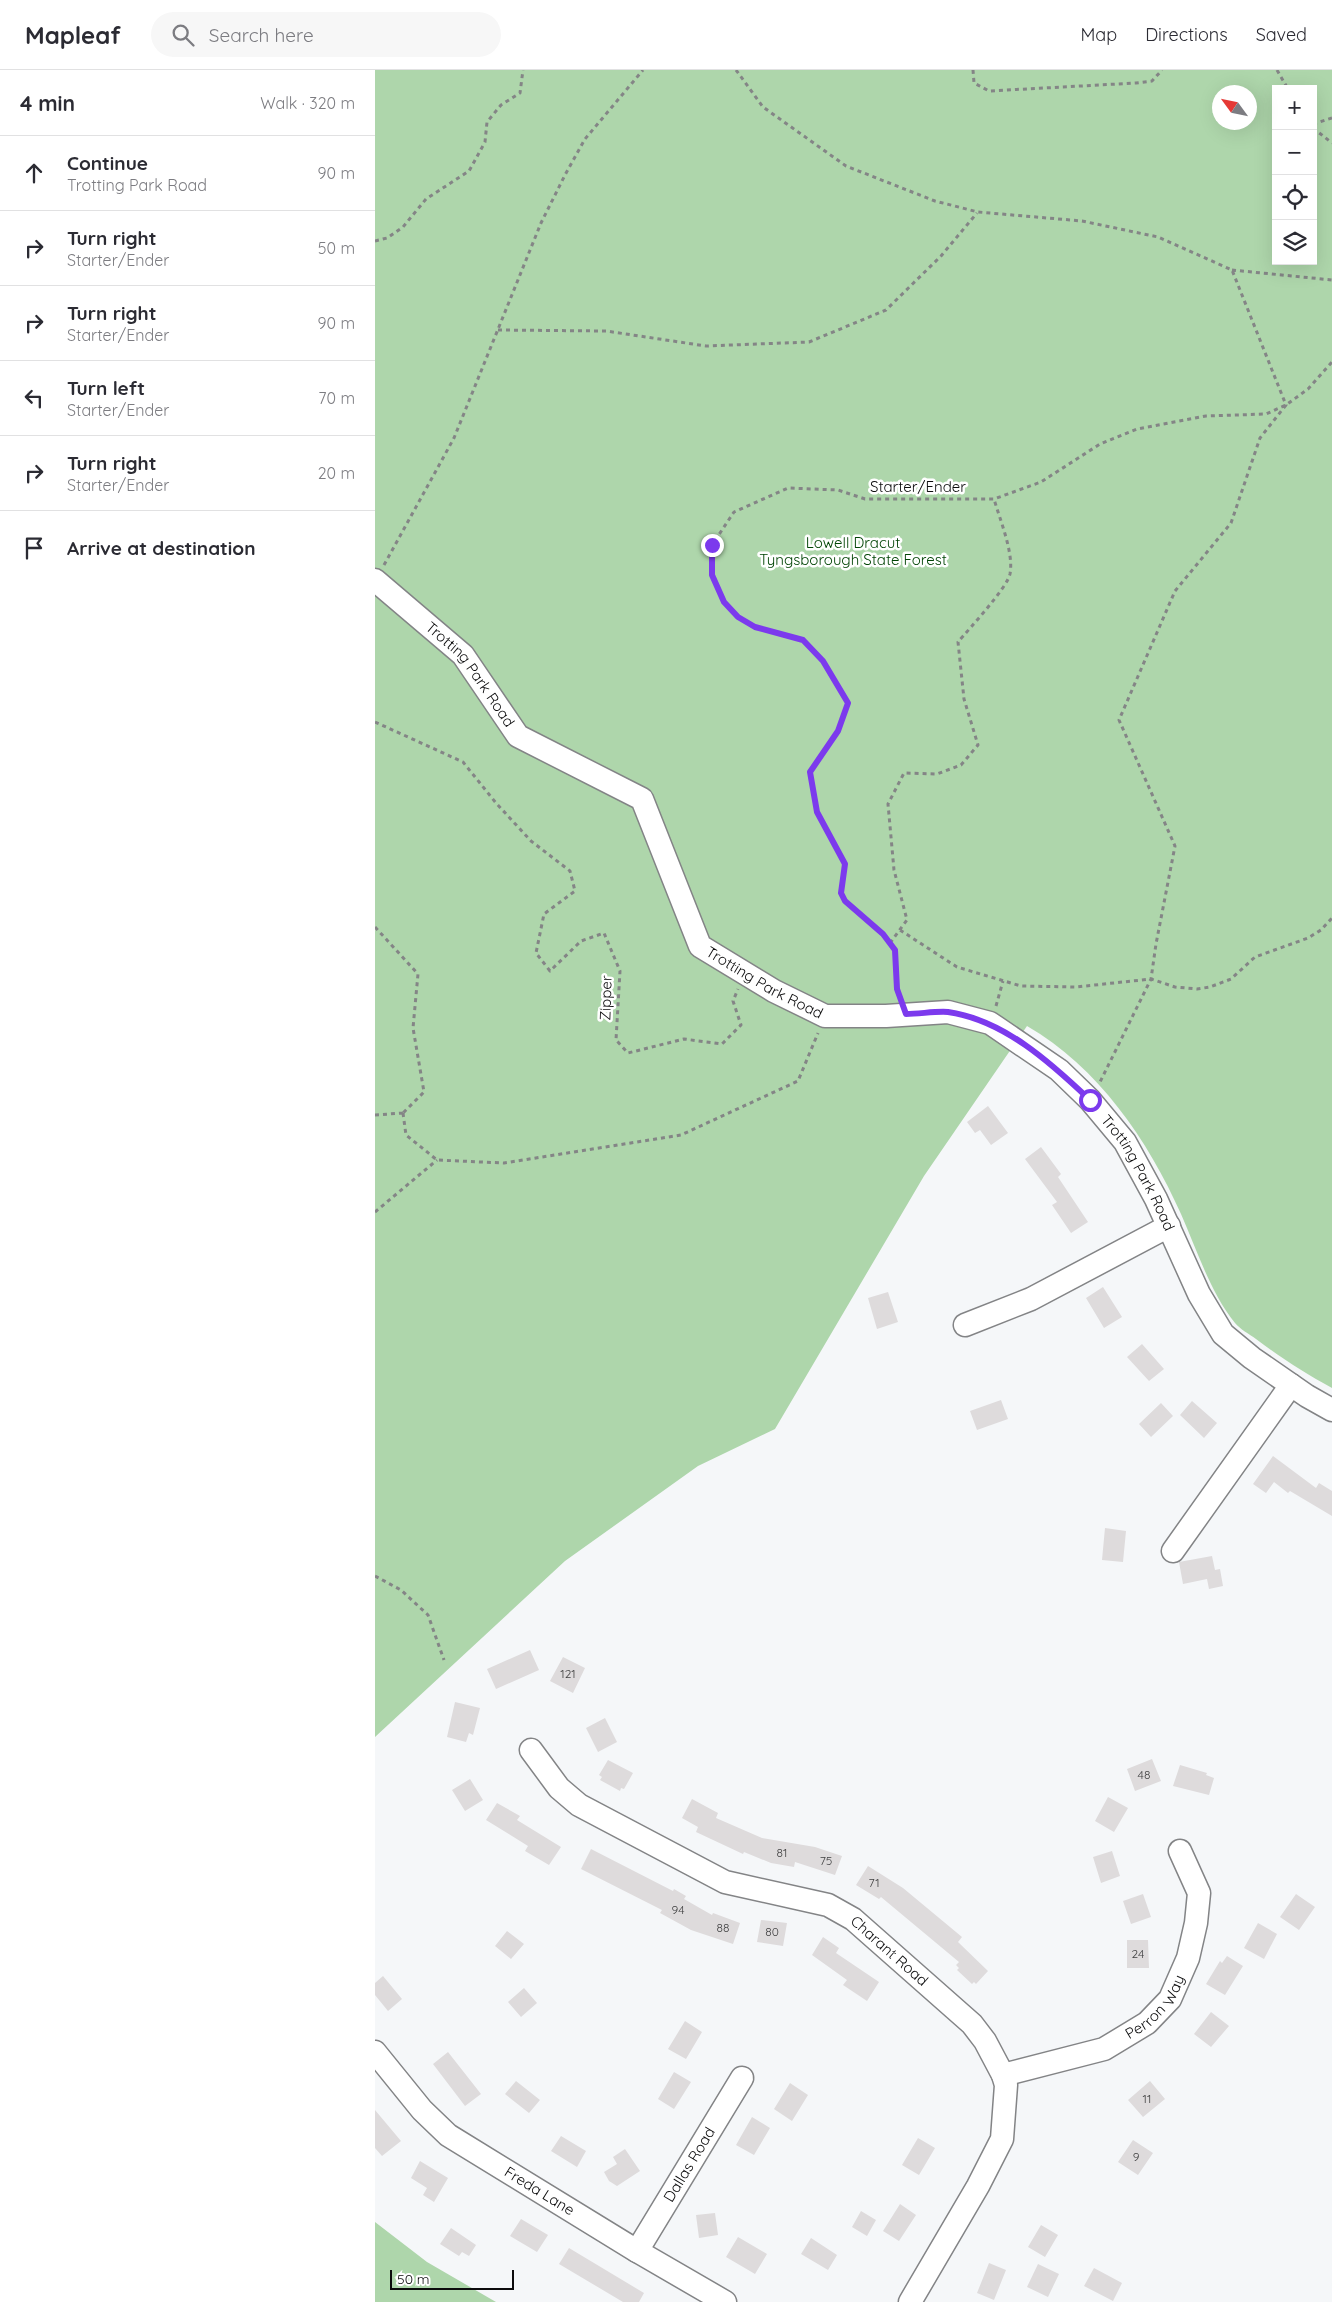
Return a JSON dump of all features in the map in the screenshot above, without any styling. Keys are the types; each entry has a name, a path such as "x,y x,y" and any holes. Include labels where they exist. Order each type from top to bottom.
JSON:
{"street":[{"name":"Trotting Park Road","path":"375,580 463,655 518,736 642,799 700,946 774,992 825,1016 948,1012 990,1023 1059,1070 1090,1100 1125,1142 1156,1199 1199,1294 1223,1334 1252,1358 1332,1410"},
{"path":"965,1325 1031,1299 1169,1226"},
{"path":"1173,1551 1291,1385"},
{"name":"Charant Road","path":"531,1750 559,1788 587,1810 725,1882 828,1905 853,1920 972,2024 985,2041 1003,2075 1006,2085 1002,2139 978,2186 910,2302"},
{"name":"Perron Way","path":"1003,2075 1104,2049 1147,2022 1170,1999 1188,1958 1196,1923 1199,1893 1180,1850"},
{"name":"Freda Lane","path":"375,2052 422,2110 448,2135 637,2251 725,2302"},
{"name":"Dallas Road","path":"637,2251 742,2078"}],"path":[{"path":"375,241 387,238 403,227 426,199 469,171 485,142 487,122 501,105 520,92 523,70"},
{"path":"375,580 454,438 541,223 565,175 585,139 643,70"},
{"path":"736,70 763,107 845,166 935,201 978,212 1082,221 1158,237 1232,270 1332,280"},
{"path":"973,70 974,83 989,91 1136,83 1152,81 1162,70"},
{"path":"1272,70 1277,71 1286,85"},
{"path":"1317,123 1332,118"},
{"path":"1316,130 1332,143"},
{"path":"498,330 607,331 707,346 809,342 886,310 941,256 978,212"},
{"path":"1090,1100 1151,978 1175,846 1119,720 1175,591 1231,523 1260,438 1286,405 1232,270"},
{"name":"Starter/Ender","path":"906,1014 897,989 895,950 883,934 845,901 841,893 845,864 817,812 810,772 838,731 848,703 823,661 803,640 755,627 738,617 724,602 712,575 712,545 734,512 788,488 838,490 865,500 994,499 1041,482 1100,444 1137,429 1206,416 1266,414 1286,405 1308,388 1332,362"},
{"path":"890,943 907,920 894,870 888,804 904,773 937,774 961,765 978,745 964,699 958,642 994,600 1010,575 1009,550 994,499"},
{"name":"Zipper","path":"375,722 463,762 496,803 531,841 570,871 575,891 544,914 536,953 550,970 581,941 604,933 619,971 616,1040 628,1052 684,1039 722,1044 741,1025 733,1001 745,973"},
{"path":"900,930 957,967 1021,986 1077,987 1151,978 1175,987 1197,989 1231,979 1261,954 1309,938 1321,930 1332,918"},
{"path":"375,927 418,974 413,1028 424,1092 403,1113 375,1115"},
{"path":"990,1023 1003,981"},
{"path":"403,1113 406,1134 437,1160 504,1163 681,1135 798,1081 825,1016"},
{"path":"375,1212 437,1160"},
{"path":"375,1576 401,1590 428,1615 444,1660"}],"green space":[{"name":"Lowell Dracut Tyngsborough State Forest","path":"375,70 1332,70 1332,1388 1284,1359 1235,1323 1211,1284 1168,1186 1136,1133 1098,1084 1076,1062 1053,1043 1027,1026 924,1176 775,1429 698,1466 565,1561 375,1737"},
{"path":"375,2222 427,2262 496,2302 375,2302"}],"building":[{"path":"988,1106 1008,1133 991,1145 980,1130 975,1133 967,1122"},
{"path":"1041,1147 1061,1174 1058,1177 1088,1222 1071,1233 1052,1205 1057,1202 1025,1159"},
{"path":"1103,1287 1122,1317 1104,1328 1086,1298"},
{"path":"888,1292 898,1322 877,1329 868,1298"},
{"path":"1142,1344 1164,1369 1149,1381 1127,1357"},
{"path":"1001,1400 1008,1419 977,1430 970,1411"},
{"path":"1192,1401 1217,1423 1204,1438 1180,1415"},
{"path":"1161,1403 1173,1416 1151,1437 1139,1424"},
{"path":"1273,1456 1316,1488 1319,1483 1332,1491 1332,1516 1290,1491 1288,1493 1274,1482 1266,1493 1253,1484"},
{"path":"1105,1528 1126,1531 1123,1562 1102,1560"},
{"path":"1212,1556 1215,1570 1220,1569 1223,1586 1209,1589 1207,1579 1183,1584 1179,1562"},
{"path":"530,1650 539,1670 496,1689 487,1669"},
{"path":"563,1657 585,1668 573,1693 550,1681"},
{"path":"455,1702 480,1708 473,1735 469,1733 466,1742 447,1737"},
{"path":"605,1718 617,1742 598,1752 586,1728"},
{"path":"1152,1759 1161,1781 1135,1791 1127,1769"},
{"path":"608,1760 633,1773 624,1789 621,1788 620,1791 600,1780 602,1777 599,1775"},
{"path":"1180,1765 1207,1773 1206,1775 1214,1778 1209,1795 1173,1786"},
{"path":"470,1779 483,1800 465,1811 452,1790"},
{"path":"1108,1797 1128,1808 1114,1832 1095,1821"},
{"path":"692,1799 718,1813 716,1818 762,1838 815,1847 842,1856 835,1875 795,1862 794,1867 771,1863 744,1852 743,1854 696,1832 698,1827 682,1818"},
{"path":"497,1803 520,1816 517,1820 561,1847 549,1865 525,1851 528,1846 486,1820"},
{"path":"591,1849 673,1891 674,1889 686,1896 684,1899 712,1915 713,1913 740,1923 733,1944 691,1930 660,1913 662,1910 581,1869"},
{"path":"1112,1851 1120,1876 1101,1883 1093,1857"},
{"path":"868,1866 903,1888 962,1937 958,1942 988,1971 976,1984 974,1982 972,1984 957,1970 959,1968 956,1965 959,1962 881,1897 879,1899 856,1885"},
{"path":"1143,1894 1151,1917 1131,1924 1123,1901"},
{"path":"1296,1894 1315,1907 1299,1930 1280,1917"},
{"path":"761,1920 787,1923 783,1946 757,1942"},
{"path":"1258,1923 1277,1934 1264,1959 1244,1948"},
{"path":"507,1931 524,1944 511,1959 495,1946"},
{"path":"823,1937 839,1948 836,1953 879,1982 867,2001 843,1985 847,1980 812,1955"},
{"path":"1127,1940 1148,1940 1149,1968 1127,1968"},
{"path":"1227,1956 1243,1966 1225,1995 1206,1984 1220,1961 1222,1963"},
{"path":"383,1976 402,1999 388,2011 375,1995 375,1983"},
{"path":"524,1988 537,2003 521,2017 508,2002"},
{"path":"1211,2012 1229,2026 1211,2047 1194,2034"},
{"path":"685,2021 702,2032 686,2059 668,2049"},
{"path":"448,2052 481,2094 465,2106 433,2064"},
{"path":"674,2072 691,2082 674,2109 658,2099"},
{"path":"516,2081 540,2100 529,2113 505,2094"},
{"path":"1150,2081 1165,2099 1143,2117 1128,2100"},
{"path":"790,2083 808,2095 792,2121 774,2109"},
{"path":"375,2110 401,2141 382,2156 375,2148"},
{"path":"752,2117 770,2128 754,2155 736,2145"},
{"path":"561,2136 586,2151 577,2167 551,2151"},
{"path":"918,2138 935,2148 919,2175 902,2165"},
{"path":"1133,2140 1153,2153 1138,2175 1118,2162"},
{"path":"625,2149 640,2171 617,2186 609,2181 604,2172 617,2164 613,2157"},
{"path":"420,2161 448,2178 434,2202 423,2195 427,2188 411,2178"},
{"path":"900,2204 916,2215 899,2241 883,2231"},
{"path":"861,2211 876,2220 867,2236 852,2227"},
{"path":"715,2213 718,2235 699,2238 696,2215"},
{"path":"521,2219 548,2235 537,2252 510,2236"},
{"path":"1041,2225 1058,2235 1045,2257 1028,2247"},
{"path":"451,2228 476,2245 469,2256 462,2252 459,2256 440,2244"},
{"path":"738,2237 767,2254 755,2274 726,2257"},
{"path":"811,2238 837,2255 828,2270 801,2254"},
{"path":"569,2248 644,2293 639,2302 623,2302 559,2264"},
{"path":"989,2263 1006,2270 994,2300 977,2293"},
{"path":"1038,2264 1059,2274 1048,2297 1027,2287"},
{"path":"1094,2268 1122,2283 1113,2301 1084,2286"}],"route":[{"path":"712,545 712,575 724,602 738,617 755,627 803,640 823,661 848,703 838,731 810,772 817,812 845,864 841,893 845,901 883,934 895,950 897,989 906,1014 948,1012 990,1023 1059,1070 1090,1100"}]}
